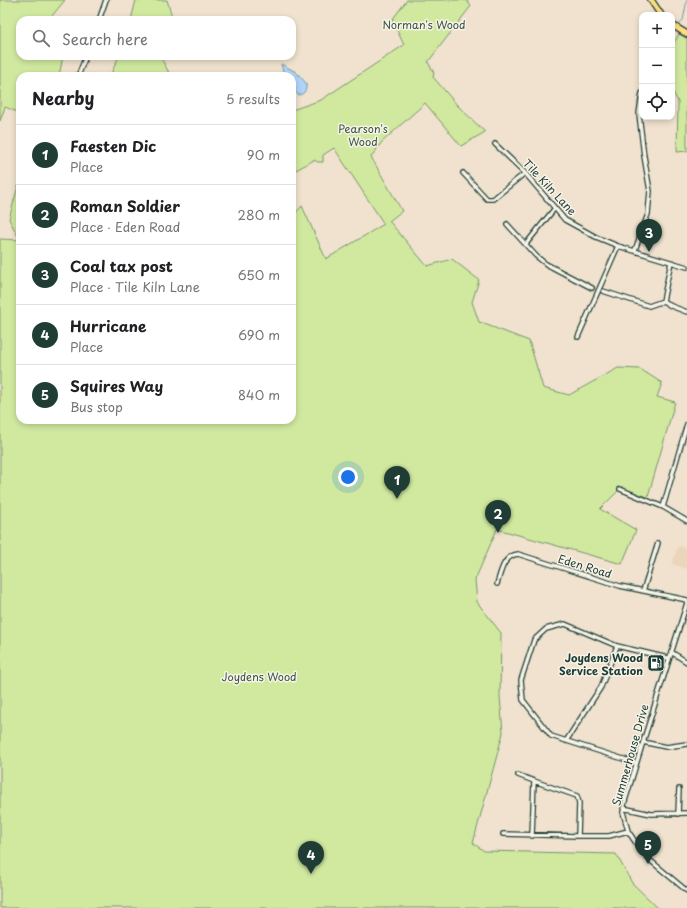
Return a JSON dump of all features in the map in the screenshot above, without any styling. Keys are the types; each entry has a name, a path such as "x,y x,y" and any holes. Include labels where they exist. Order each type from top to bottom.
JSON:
{"main road":[{"path":"651,0 659,12"},
{"path":"675,28 687,34"}],"street":[{"path":"100,16 106,0"},
{"path":"80,72 84,60"},
{"path":"635,250 648,214 650,191 640,120"},
{"name":"Tile Kiln Lane","path":"495,144 572,224 618,246 687,267"},
{"path":"463,173 487,199 493,199 524,173"},
{"path":"526,244 555,208"},
{"path":"507,224 536,256 546,264 592,288"},
{"path":"578,337 618,246"},
{"path":"663,301 671,262"},
{"path":"603,291 649,306 663,301"},
{"path":"663,301 670,306 687,312"},
{"path":"663,508 687,424"},
{"path":"620,489 663,508 687,521"},
{"path":"643,591 658,543"},
{"name":"Eden Road","path":"497,584 505,560 510,555 518,554 620,586 687,600"},
{"name":"Summerhouse Drive","path":"687,603 668,658 623,808 624,820 628,831 644,855 687,891"},
{"path":"636,763 551,736 524,700 521,680 534,640 546,629 565,624 617,646 668,658"},
{"path":"566,741 601,687 617,646"},
{"path":"671,652 687,662"},
{"path":"643,742 666,747 687,744"},
{"path":"518,775 577,796 579,803 578,836"},
{"path":"532,836 534,780"},
{"path":"678,814 679,789"},
{"path":"623,808 651,814 687,813"},
{"path":"503,834 532,836 609,836 628,831"}],"shaded area":[{"path":"678,546 687,548 687,569 672,564"}],"green space":[{"path":"0,0 65,0 52,16 16,16 16,60 62,60 60,72 16,72 16,111 5,107 0,121"},
{"path":"136,0 167,0 172,16 132,16"},
{"name":"Joydens Wood","path":"407,0 466,0 471,6 428,62 434,73 433,77 457,105 485,132 461,146 425,103 382,142 371,157 402,211 389,221 427,266 452,259 479,280 472,302 479,322 529,341 543,388 569,395 618,368 640,369 662,383 657,397 675,402 648,497 621,488 600,509 636,530 622,564 497,529 475,580 477,602 501,633 500,696 503,733 473,843 484,851 616,854 632,883 658,908 0,908 0,239 16,240 16,424 296,424 296,213 302,206 326,259 384,224 334,148 323,155 323,162 314,160 296,170 296,109 321,100 404,45 392,20"},
{"path":"679,34 687,38 687,151 677,152 678,102 675,96 675,41"},
{"path":"117,60 162,60 168,72 112,72"},
{"path":"16,193 16,232 9,219"}],"water":[{"path":"281,64 296,72 283,72"},
{"path":"296,72 306,83 304,93 298,95 296,92"}],"waterway":[{"path":"679,25 683,20 687,0"}],"place":[{"name":"Coal tax post","path":"649,252"},
{"name":"Faesten Dic","path":"397,499"},
{"name":"Roman Soldier","path":"498,533"},
{"name":"Joydens Wood Service Station","path":"656,663"},
{"name":"Squires Way","path":"648,864"},
{"name":"Hurricane","path":"311,874"}],"park label":[{"name":"Norman's Wood","path":"424,24"},
{"name":"Pearson's Wood","path":"363,134"}]}
